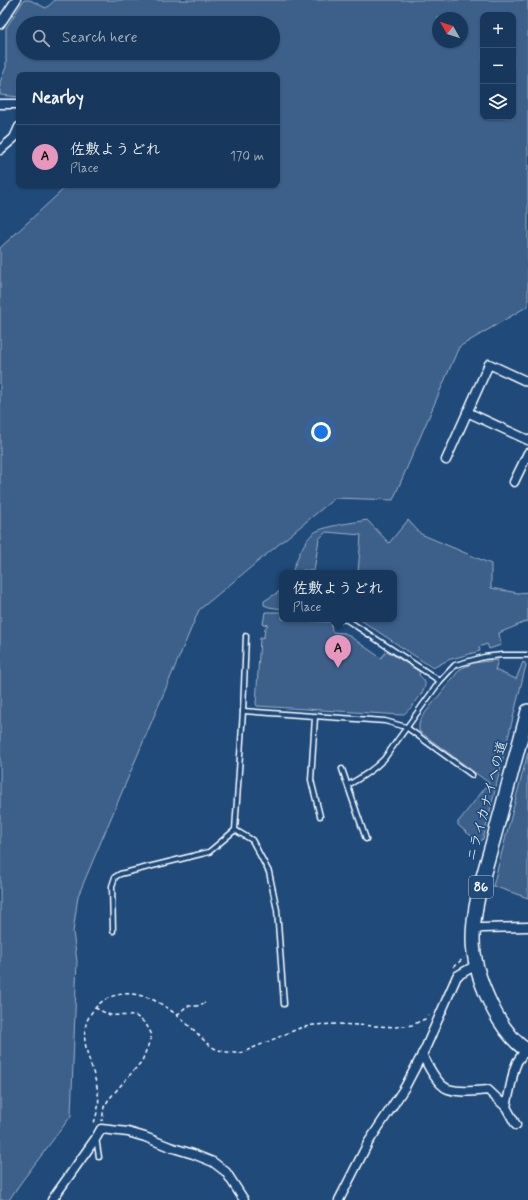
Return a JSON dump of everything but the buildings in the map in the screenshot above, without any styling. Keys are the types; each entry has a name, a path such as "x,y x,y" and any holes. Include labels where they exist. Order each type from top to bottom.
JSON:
{"main road":[{"name":"ニライカナイへの道","path":"527,1050 514,1039 494,1012 476,964 473,930 480,891 528,711"}],"street":[{"path":"0,24 16,0"},
{"path":"0,104 16,104"},
{"path":"0,150 14,138 16,134"},
{"path":"446,460 489,364 528,382"},
{"path":"468,412 528,440"},
{"path":"514,482 528,453"},
{"path":"473,930 482,928 528,927"},
{"path":"339,1200 368,1144 405,1087 422,1054 457,976 476,964"},
{"path":"506,1107 514,1070 517,1062 527,1050"},
{"path":"422,1054 434,1076 446,1089 462,1091 488,1090 506,1107 516,1125"},
{"path":"52,1200 96,1138 97,1127 128,1132 145,1137 213,1162 226,1172 244,1200"}],"lane":[{"path":"350,622 440,681"},
{"path":"113,931 112,886 115,877 120,874 208,852 235,830 243,712 246,636"},
{"path":"348,785 375,768 384,759 440,681 456,665 484,657 528,655"},
{"path":"243,712 385,721 406,727 472,775"},
{"path":"315,716 311,780 320,816"},
{"path":"342,769 366,839"},
{"path":"235,830 252,840 269,872 277,910 284,1004"},
{"path":"96,1138 99,1157"}],"path":[{"path":"452,968 465,958"},
{"path":"97,1127 99,1104 98,1093 85,1045 84,1034 89,1016 102,1001 112,996 131,994 149,998 168,1007 211,1046 233,1053 241,1053 300,1028 330,1024 396,1027 412,1025 427,1018 431,1013"},
{"path":"178,1015 186,1006 197,1006 207,1002"},
{"path":"95,1008 110,1015 136,1016 146,1024 152,1035 142,1061 109,1099 104,1107 97,1127"}],"shaded area":[{"path":"24,0 30,0 46,8 55,0 528,0 528,306 459,347 393,500 335,498 199,610 78,896 73,932 77,961 71,1116 9,1200 0,1200 0,248 65,188 280,188 280,72 16,72 16,97 0,95 0,82 6,67 6,28"},
{"path":"367,520 389,543 408,520 421,534 491,564 491,588 518,593 528,592 528,621 499,633 501,645 489,649 487,644 479,647 480,651 448,660 433,668 364,622 397,622 397,570 358,570 361,535 326,532 319,539 314,570 293,570 304,545 311,535 315,532 333,526"},
{"path":"279,592 279,609 264,605 264,601"},
{"path":"265,612 279,612 279,622 331,622 332,632 345,633 381,658 387,651 420,672 419,675 425,682 424,688 412,706 402,715 257,706 260,638 264,637 265,628 268,625 263,624"},
{"path":"498,660 495,670 516,679 523,662 526,665 483,839 480,842 458,825 458,822 489,783 419,731 419,724 422,717 460,669 473,663"},
{"path":"528,752 528,898 493,886"}],"place":[{"name":"佐敷ようどれ","path":"338,668"}]}
